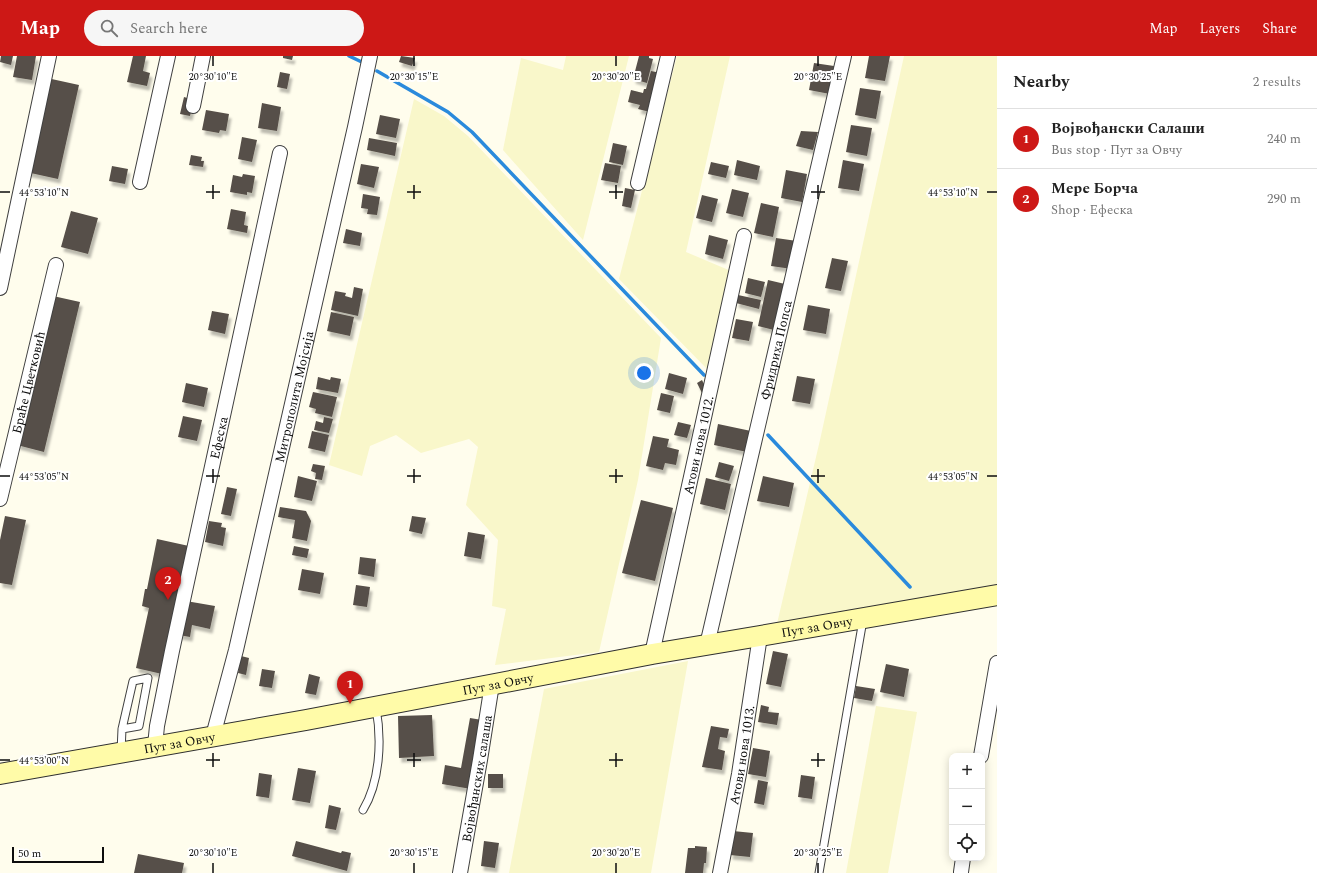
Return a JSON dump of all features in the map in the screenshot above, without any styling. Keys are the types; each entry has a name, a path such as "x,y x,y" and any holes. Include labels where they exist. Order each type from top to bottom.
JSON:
{"street":[{"path":"0,288 49,56"},
{"path":"140,182 168,56"},
{"path":"193,106 203,56"},
{"name":"Митрополита Мојсија","path":"213,736 238,642 354,135 370,56"},
{"path":"638,183 668,56"},
{"name":"Фридриха Попса","path":"707,644 844,56"},
{"name":"Ефеска","path":"155,746 157,726 170,659 280,153"},
{"name":"Атови нова 1012.","path":"652,654 744,236"},
{"name":"Браће Цветковић","path":"0,499 56,264"},
{"name":"Пут за Овчу","path":"0,774 306,720 375,705 707,644 997,595"},
{"name":"Атови нова 1013.","path":"720,873 739,774 760,636"},
{"path":"982,753 997,663"},
{"name":"Војвођанских салаша","path":"460,873 479,768 492,684"},
{"path":"961,872 963,861"}],"lane":[{"path":"820,873 864,618"},
{"path":"121,752 122,729 133,680 148,678 139,726 122,729"},
{"path":"363,810 370,798 378,757 380,739 379,723 375,705"}],"shaded area":[{"path":"566,56 629,56 583,240 503,150 521,58 563,70"},
{"path":"677,56 730,56 686,252 731,271 708,370 619,279"},
{"path":"904,56 997,56 997,594 776,628 820,440"},
{"path":"414,99 444,116 468,136 661,338 638,480 599,652 495,665 506,609 492,606 498,540 466,505 478,447 469,439 421,453 396,435 370,446 362,476 329,465"},
{"path":"688,661 651,873 509,873 544,689"},
{"path":"876,706 917,712 888,873 846,873"}],"building":[{"path":"1,56 13,56 11,65 0,62"},
{"path":"17,56 36,56 32,80 13,77"},
{"path":"133,56 146,56 143,71 150,73 147,86 127,82"},
{"path":"283,56 293,56 292,60 283,58"},
{"path":"401,56 415,58 412,66 399,62"},
{"path":"639,56 649,56 649,58 653,59 647,83 633,79"},
{"path":"869,56 890,56 885,81 865,78"},
{"path":"814,63 834,66 830,94 809,90"},
{"path":"651,71 661,73 650,112 638,109 640,105 628,102 631,90 643,93 644,89 646,89"},
{"path":"280,72 290,74 287,89 277,87"},
{"path":"47,78 79,85 58,179 26,172"},
{"path":"860,88 881,91 876,119 855,115"},
{"path":"184,97 194,100 190,116 180,114"},
{"path":"262,103 281,107 277,131 258,128"},
{"path":"206,110 229,114 226,131 220,130 219,133 202,130"},
{"path":"380,115 400,119 396,138 376,134"},
{"path":"851,125 872,128 867,156 846,152"},
{"path":"801,131 818,132 813,150 796,146"},
{"path":"242,137 257,140 252,162 238,159"},
{"path":"369,138 397,143 395,156 367,150"},
{"path":"613,143 627,146 623,165 609,162"},
{"path":"191,155 202,157 201,161 204,161 203,167 189,165"},
{"path":"737,160 760,166 757,180 734,175"},
{"path":"843,160 864,164 859,191 838,188"},
{"path":"711,162 729,166 726,178 708,174"},
{"path":"605,163 621,166 618,183 601,180"},
{"path":"361,164 379,167 374,188 357,184"},
{"path":"112,166 128,169 125,184 109,181"},
{"path":"786,170 807,174 802,202 781,198"},
{"path":"243,174 255,176 252,193 247,192 247,195 230,192 233,175 242,177"},
{"path":"625,188 635,190 631,208 622,206"},
{"path":"732,189 749,193 743,217 726,213"},
{"path":"363,194 380,197 377,215 367,214 368,209 361,208"},
{"path":"702,195 718,199 712,222 696,218"},
{"path":"761,203 779,207 773,237 754,233"},
{"path":"231,209 246,212 244,225 248,226 247,233 227,229"},
{"path":"71,211 98,218 88,254 61,247"},
{"path":"346,229 362,233 360,246 343,243"},
{"path":"709,235 728,240 723,259 705,254"},
{"path":"776,238 797,241 792,269 771,266"},
{"path":"832,258 848,261 841,291 825,288"},
{"path":"748,278 765,282 761,297 745,293"},
{"path":"768,280 785,284 774,330 758,326"},
{"path":"354,287 363,289 358,316 331,310 335,291 346,293 345,296 352,298"},
{"path":"738,295 761,300 759,309 736,303"},
{"path":"53,296 80,302 44,452 17,445"},
{"path":"808,305 830,309 826,334 803,330"},
{"path":"212,311 229,314 225,334 208,330"},
{"path":"331,312 354,317 350,336 327,331"},
{"path":"736,319 753,322 749,341 732,338"},
{"path":"669,373 687,378 683,394 665,389"},
{"path":"797,376 815,379 810,404 792,401"},
{"path":"318,377 330,380 331,377 341,379 338,393 316,389"},
{"path":"702,380 707,390 702,393 697,383"},
{"path":"186,383 208,388 204,407 182,402"},
{"path":"313,392 337,397 332,417 315,413 316,409 309,407"},
{"path":"661,393 674,396 670,413 657,410"},
{"path":"183,416 202,420 197,441 178,437"},
{"path":"324,417 333,419 329,433 314,430 316,421 323,423"},
{"path":"678,422 691,425 687,438 674,435"},
{"path":"718,424 751,431 747,452 714,445"},
{"path":"312,431 329,435 325,452 308,448"},
{"path":"653,436 669,439 667,447 679,450 676,465 665,463 663,470 646,466"},
{"path":"719,462 734,466 729,481 715,477"},
{"path":"313,464 325,466 322,480 315,479 316,473 311,471"},
{"path":"298,476 317,481 312,501 294,497"},
{"path":"763,476 794,483 789,507 757,501"},
{"path":"706,478 731,484 725,510 700,504"},
{"path":"227,487 237,489 231,516 221,514"},
{"path":"641,500 673,508 655,581 622,573"},
{"path":"280,507 306,511 311,521 307,541 292,538 295,520 278,517"},
{"path":"5,516 26,520 12,585 0,583 0,540"},
{"path":"412,516 426,518 422,534 409,531"},
{"path":"209,521 222,523 221,527 226,528 223,546 205,542"},
{"path":"468,532 485,535 481,559 464,556"},
{"path":"157,539 189,546 162,674 136,668 149,608 142,606"},
{"path":"294,546 309,549 307,558 292,555"},
{"path":"360,557 376,559 374,577 358,574"},
{"path":"302,569 324,573 320,594 298,590"},
{"path":"356,585 370,587 367,607 353,605"},
{"path":"186,601 215,606 210,629 192,625 190,637 179,635"},
{"path":"773,651 788,654 781,687 766,684"},
{"path":"241,656 249,658 246,675 238,673"},
{"path":"886,664 909,669 904,697 880,692"},
{"path":"262,669 275,671 272,688 259,686"},
{"path":"309,674 320,677 316,695 305,693"},
{"path":"856,686 875,689 872,701 854,698"},
{"path":"761,705 769,707 768,712 779,713 777,725 758,722"},
{"path":"432,715 434,756 399,758 398,716"},
{"path":"470,718 482,720 471,789 442,784 445,765 461,768"},
{"path":"711,726 729,729 727,738 720,737 718,749 725,751 722,770 702,767"},
{"path":"753,748 770,751 766,777 748,774"},
{"path":"298,768 316,771 310,803 292,800"},
{"path":"259,773 272,775 269,798 256,796"},
{"path":"488,774 503,774 503,788 488,788"},
{"path":"801,775 815,777 812,799 798,797"},
{"path":"758,780 768,782 764,805 754,803"},
{"path":"329,805 341,808 336,830 325,828"},
{"path":"733,831 753,833 750,857 730,855"},
{"path":"296,841 341,853 342,851 351,853 347,871 292,856"},
{"path":"484,841 499,843 495,868 481,866"},
{"path":"695,846 707,847 706,863 704,863 703,873 685,873 688,848 695,848"},
{"path":"138,854 184,863 182,873 134,873"}],"waterway":[{"path":"349,56 366,64"},
{"path":"377,71 448,112 472,132 704,375"},
{"path":"768,435 910,587"}],"place":[{"name":"Мере Борча","path":"168,600"},
{"name":"Војвођански Салаши","path":"350,704"}]}
